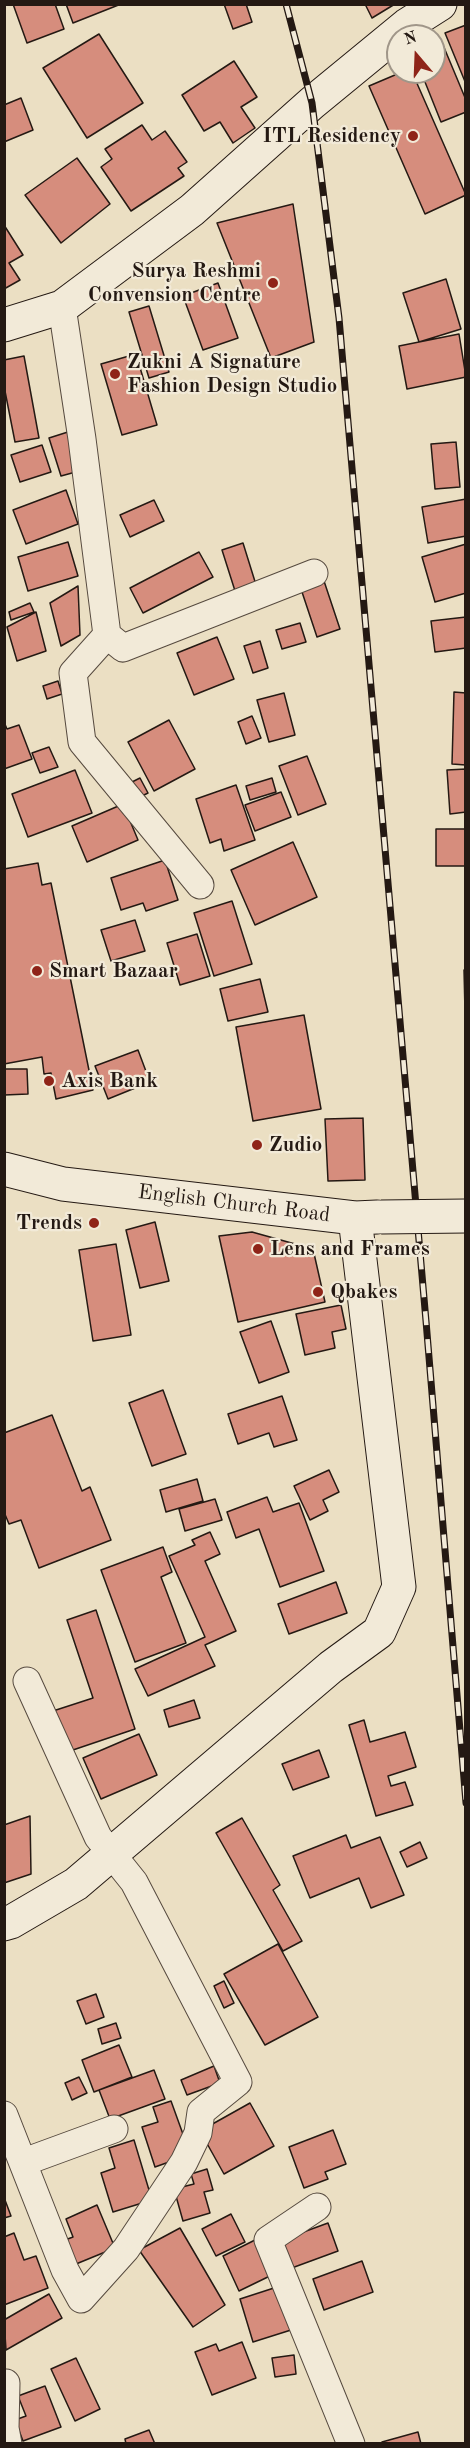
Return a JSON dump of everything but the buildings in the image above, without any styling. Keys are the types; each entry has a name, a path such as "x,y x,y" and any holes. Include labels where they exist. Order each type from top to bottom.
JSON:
{"street":[{"path":"4,325 62,307 192,210 312,103 407,25 440,4"},
{"path":"62,307 82,439 107,635 123,648 314,573"},
{"path":"107,635 74,673 82,742 200,885"},
{"name":"English Church Road","path":"4,1169 63,1184 368,1217 465,1216"},
{"path":"4,1924 76,1884 120,1866 174,1802 331,1667 379,1632 399,1587 368,1217"},
{"path":"4,2115 65,2270 81,2299 126,2248 184,2162 198,2133 201,2112 238,2082 120,1866 98,1837 27,1681"},
{"path":"24,2162 114,2129"},
{"path":"317,2207 268,2240 351,2444"},
{"path":"6,2383 5,2428 8,2444"}],"railway":[{"path":"286,4 312,103 339,318 466,1803"}],"place":[{"name":"ITL Residency","path":"413,136"},
{"name":"Surya Reshmi Convension Centre","path":"273,283"},
{"name":"Zukni A Signature Fashion Design Studio","path":"115,374"},
{"name":"Smart Bazaar","path":"37,971"},
{"name":"Axis Bank","path":"49,1081"},
{"name":"Zudio","path":"257,1145"},
{"name":"Trends","path":"94,1223"},
{"name":"Lens and Frames","path":"258,1249"},
{"name":"Qbakes","path":"318,1292"}]}
